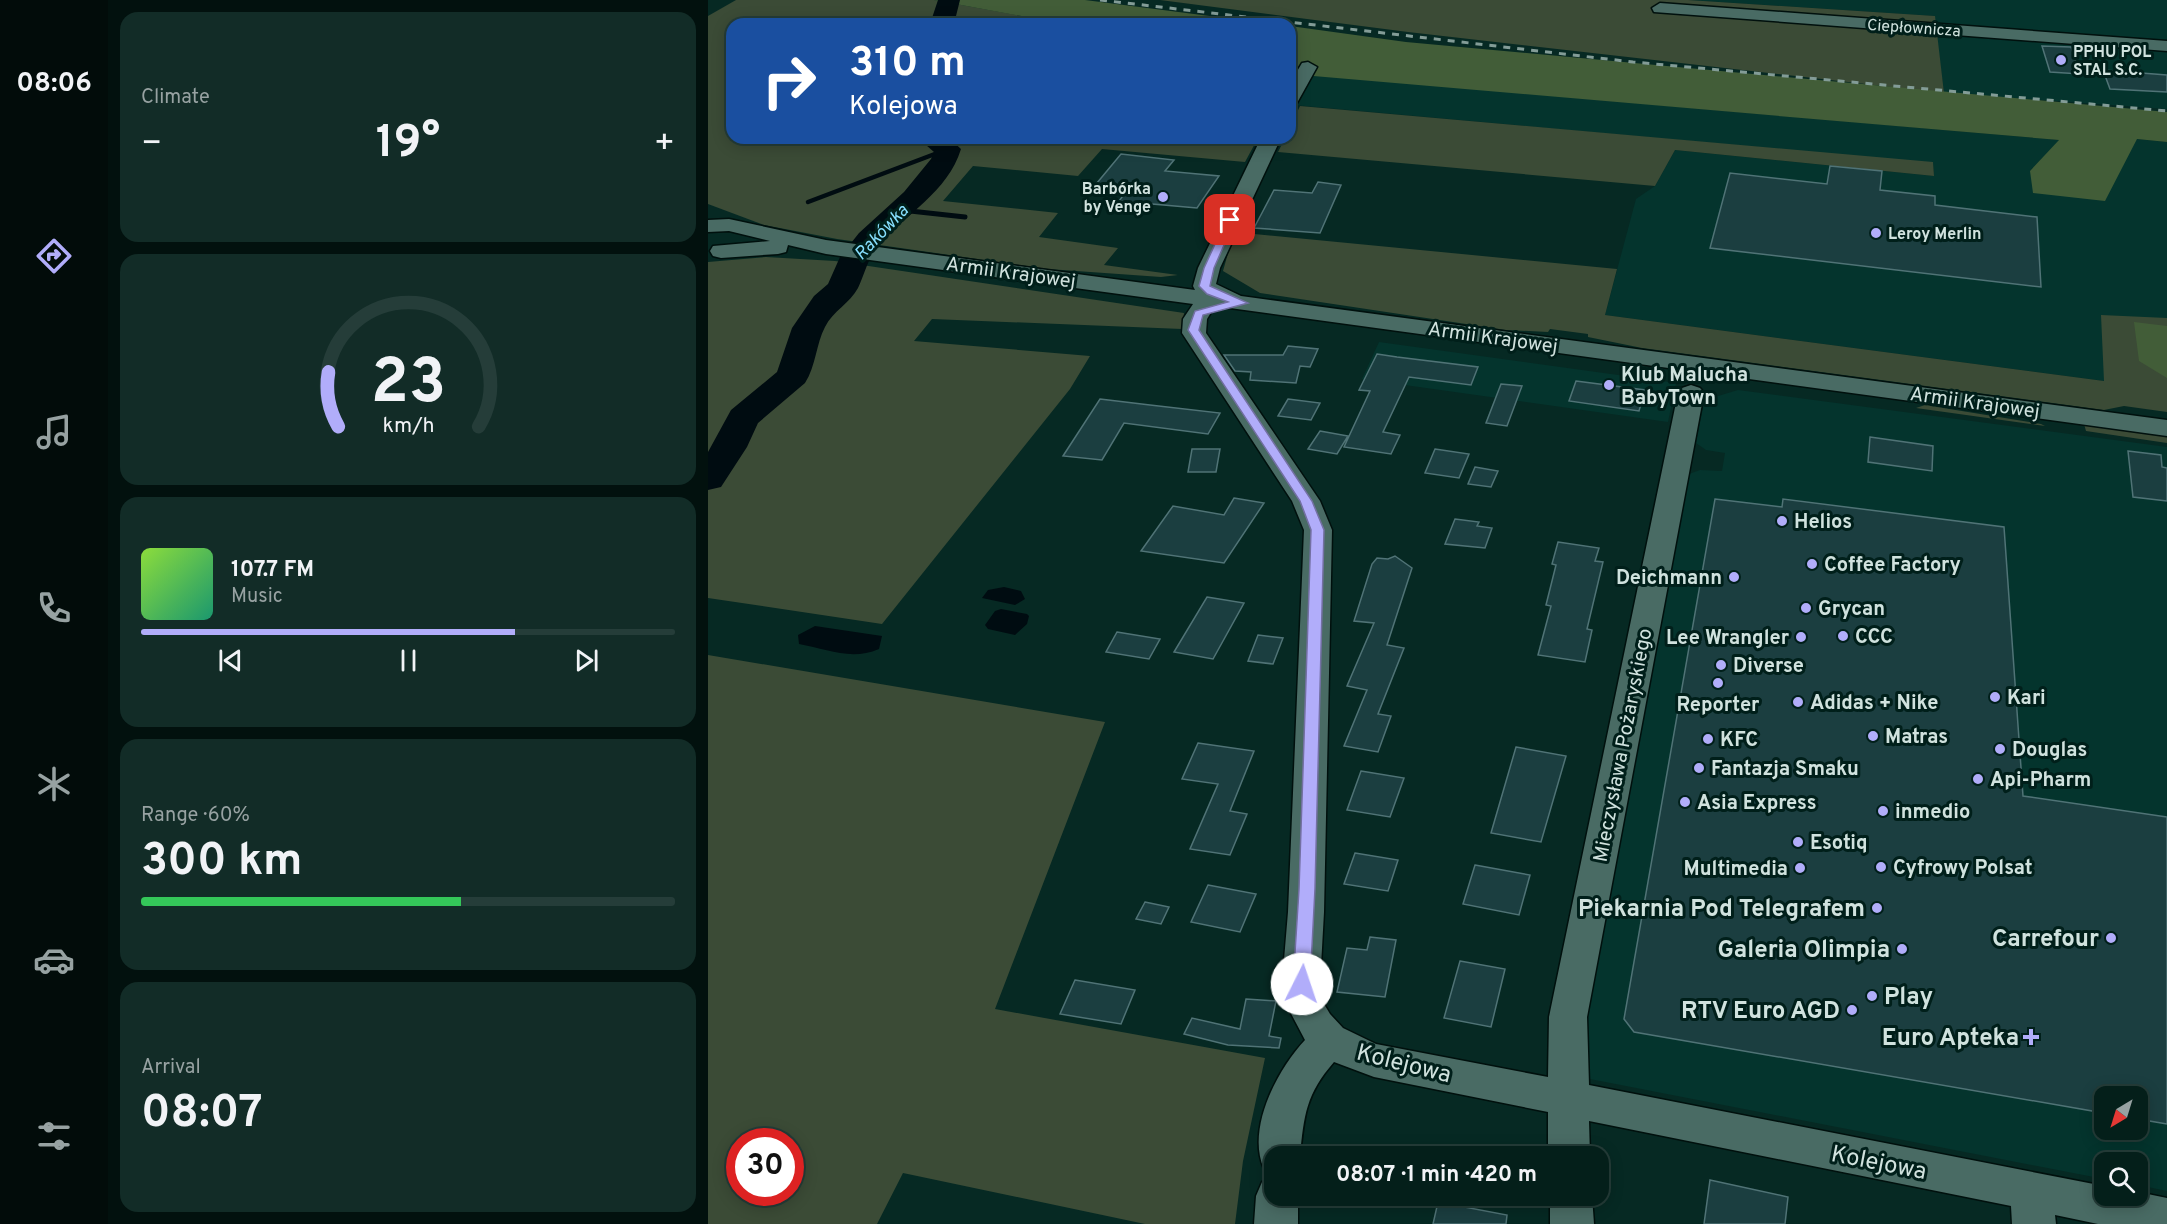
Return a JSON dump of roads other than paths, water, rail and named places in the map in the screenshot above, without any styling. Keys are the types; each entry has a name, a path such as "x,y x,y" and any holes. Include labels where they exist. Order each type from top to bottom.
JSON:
{"street":[{"name":"Ciepłownicza","path":"1660,8 2167,46"},
{"path":"1296,88 1308,67"},
{"path":"1242,303 1210,292 1204,286 1209,268 1268,144"},
{"name":"Armii Krajowej","path":"708,215 726,226 826,247 1080,281"},
{"path":"712,253 741,241 744,234 726,226"},
{"name":"Armii Krajowej","path":"712,253 744,248 826,247"},
{"path":"1080,281 1171,284 1191,281 1209,268"},
{"path":"1080,281 1203,306 1218,307 1242,303"},
{"name":"Armii Krajowej","path":"1242,303 2165,428"},
{"name":"Kolejowa","path":"1203,306 1193,326 1194,333 1294,482 1313,514 1317,530 1309,829 1302,984 1305,1004 1316,1026 1329,1040 1374,1060 1568,1100 2033,1208 2167,1218"},
{"name":"Mieczysława Pożaryskiego","path":"1569,1146 1568,1017 1691,393"},
{"path":"1281,1146 1284,1108 1290,1091 1299,1073 1329,1040"},
{"path":"1276,1224 1277,1206"},
{"path":"1571,1206 1572,1224"}],"waterway":[{"name":"Rakówka","path":"944,18 949,0"},
{"name":"Rakówka","path":"708,479 729,447 743,417 767,400 793,376 808,328 825,303 842,288 851,263 869,239 914,198 944,161 948,149 940,144"},
{"path":"808,202 948,149"},
{"path":"901,210 965,217"}],"railway":[{"path":"1100,0 1255,18"},
{"path":"1296,23 1633,62 2167,111"}],"place":[{"name":"PPHU POL STAL S.C.","path":"2061,60"},
{"name":"Barbórka by Venge","path":"1163,197"},
{"name":"Leroy Merlin","path":"1876,233"},
{"name":"Klub Malucha BabyTown","path":"1609,385"},
{"name":"Helios","path":"1782,521"},
{"name":"Coffee Factory","path":"1812,564"},
{"name":"Deichmann","path":"1734,577"},
{"name":"Grycan","path":"1806,608"},
{"name":"CCC","path":"1843,636"},
{"name":"Lee Wrangler","path":"1801,637"},
{"name":"Diverse","path":"1721,665"},
{"name":"Reporter","path":"1718,683"},
{"name":"Kari","path":"1995,697"},
{"name":"Adidas + Nike","path":"1798,702"},
{"name":"Matras","path":"1873,736"},
{"name":"KFC","path":"1708,739"},
{"name":"Douglas","path":"2000,749"},
{"name":"Fantazja Smaku","path":"1699,768"},
{"name":"Api-Pharm","path":"1978,779"},
{"name":"Asia Express","path":"1685,802"},
{"name":"inmedio","path":"1883,811"},
{"name":"Esotiq","path":"1798,842"},
{"name":"Cyfrowy Polsat","path":"1881,867"},
{"name":"Multimedia","path":"1800,868"},
{"name":"Piekarnia Pod Telegrafem","path":"1877,908"},
{"name":"Carrefour","path":"2111,938"},
{"name":"Galeria Olimpia","path":"1902,949"},
{"name":"Play","path":"1872,996"},
{"name":"RTV Euro AGD","path":"1852,1010"},
{"name":"Euro Apteka","path":"2031,1037"}]}
